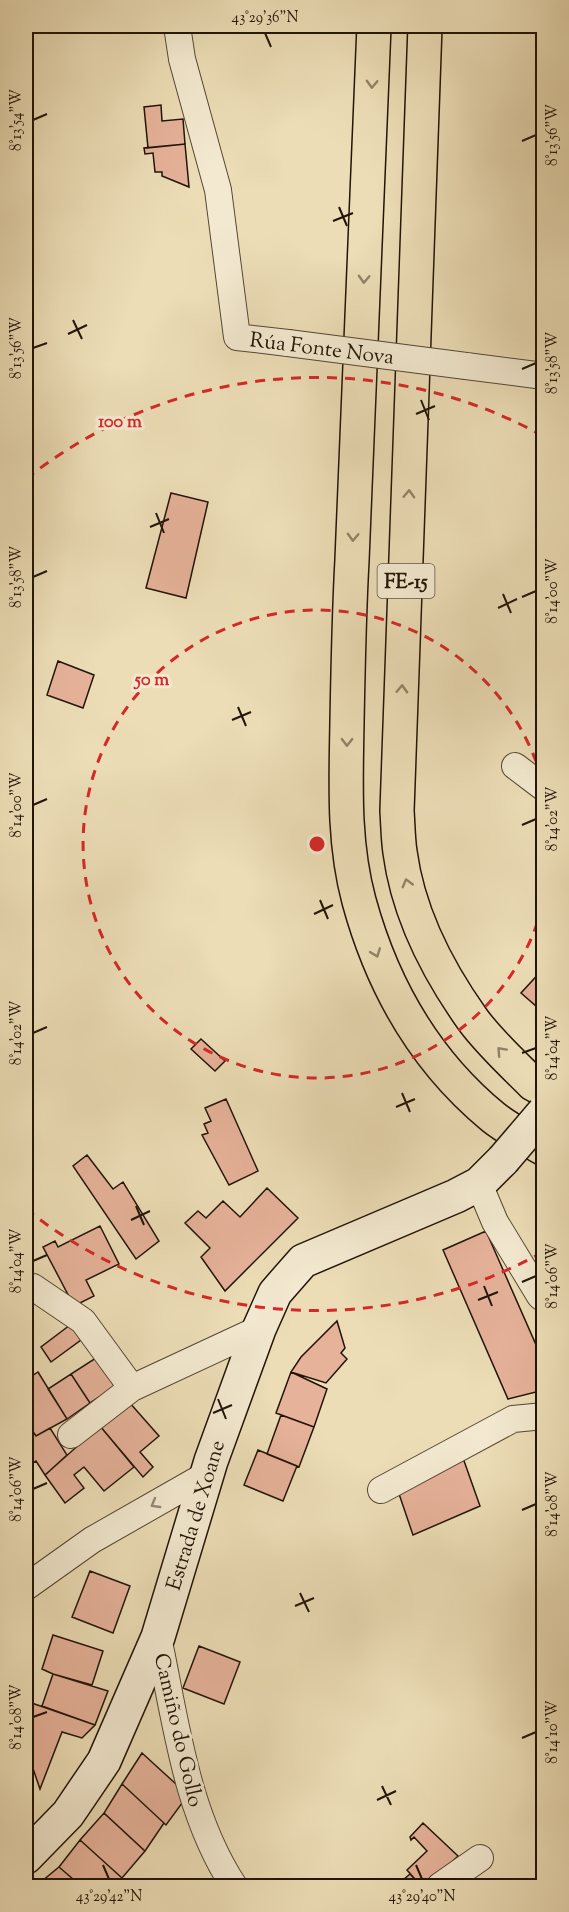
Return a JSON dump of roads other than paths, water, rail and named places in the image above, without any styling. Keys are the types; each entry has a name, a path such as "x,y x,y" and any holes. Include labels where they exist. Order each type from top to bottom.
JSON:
{"highway":[{"name":"FE-15","path":"374,26 350,599 345,795 348,852 359,902 377,956 400,1007 426,1048 494,1119 543,1149"},
{"name":"FE-15","path":"425,26 398,811 400,853 406,883 420,927 439,966 474,1021 532,1084 543,1090"}],"main road":[{"name":"Estrada de Xoane","path":"26,1857 68,1814 104,1761 158,1637 206,1475 259,1329 275,1293 303,1261 429,1209 478,1184 503,1160 543,1112"}],"street":[{"name":"Rúa Fonte Nova","path":"177,26 182,59 218,190 237,337 543,376"},
{"path":"515,766 543,788"},
{"path":"478,1184 495,1222 543,1299"},
{"path":"33,1287 83,1322 132,1388"},
{"path":"71,1435 132,1388 259,1329"},
{"path":"381,1490 513,1419 543,1416"},
{"path":"26,1587 92,1540 206,1475"},
{"name":"Camiño do Gollo","path":"158,1637 194,1803 219,1864 234,1887"},
{"path":"440,1887 480,1858"}]}
